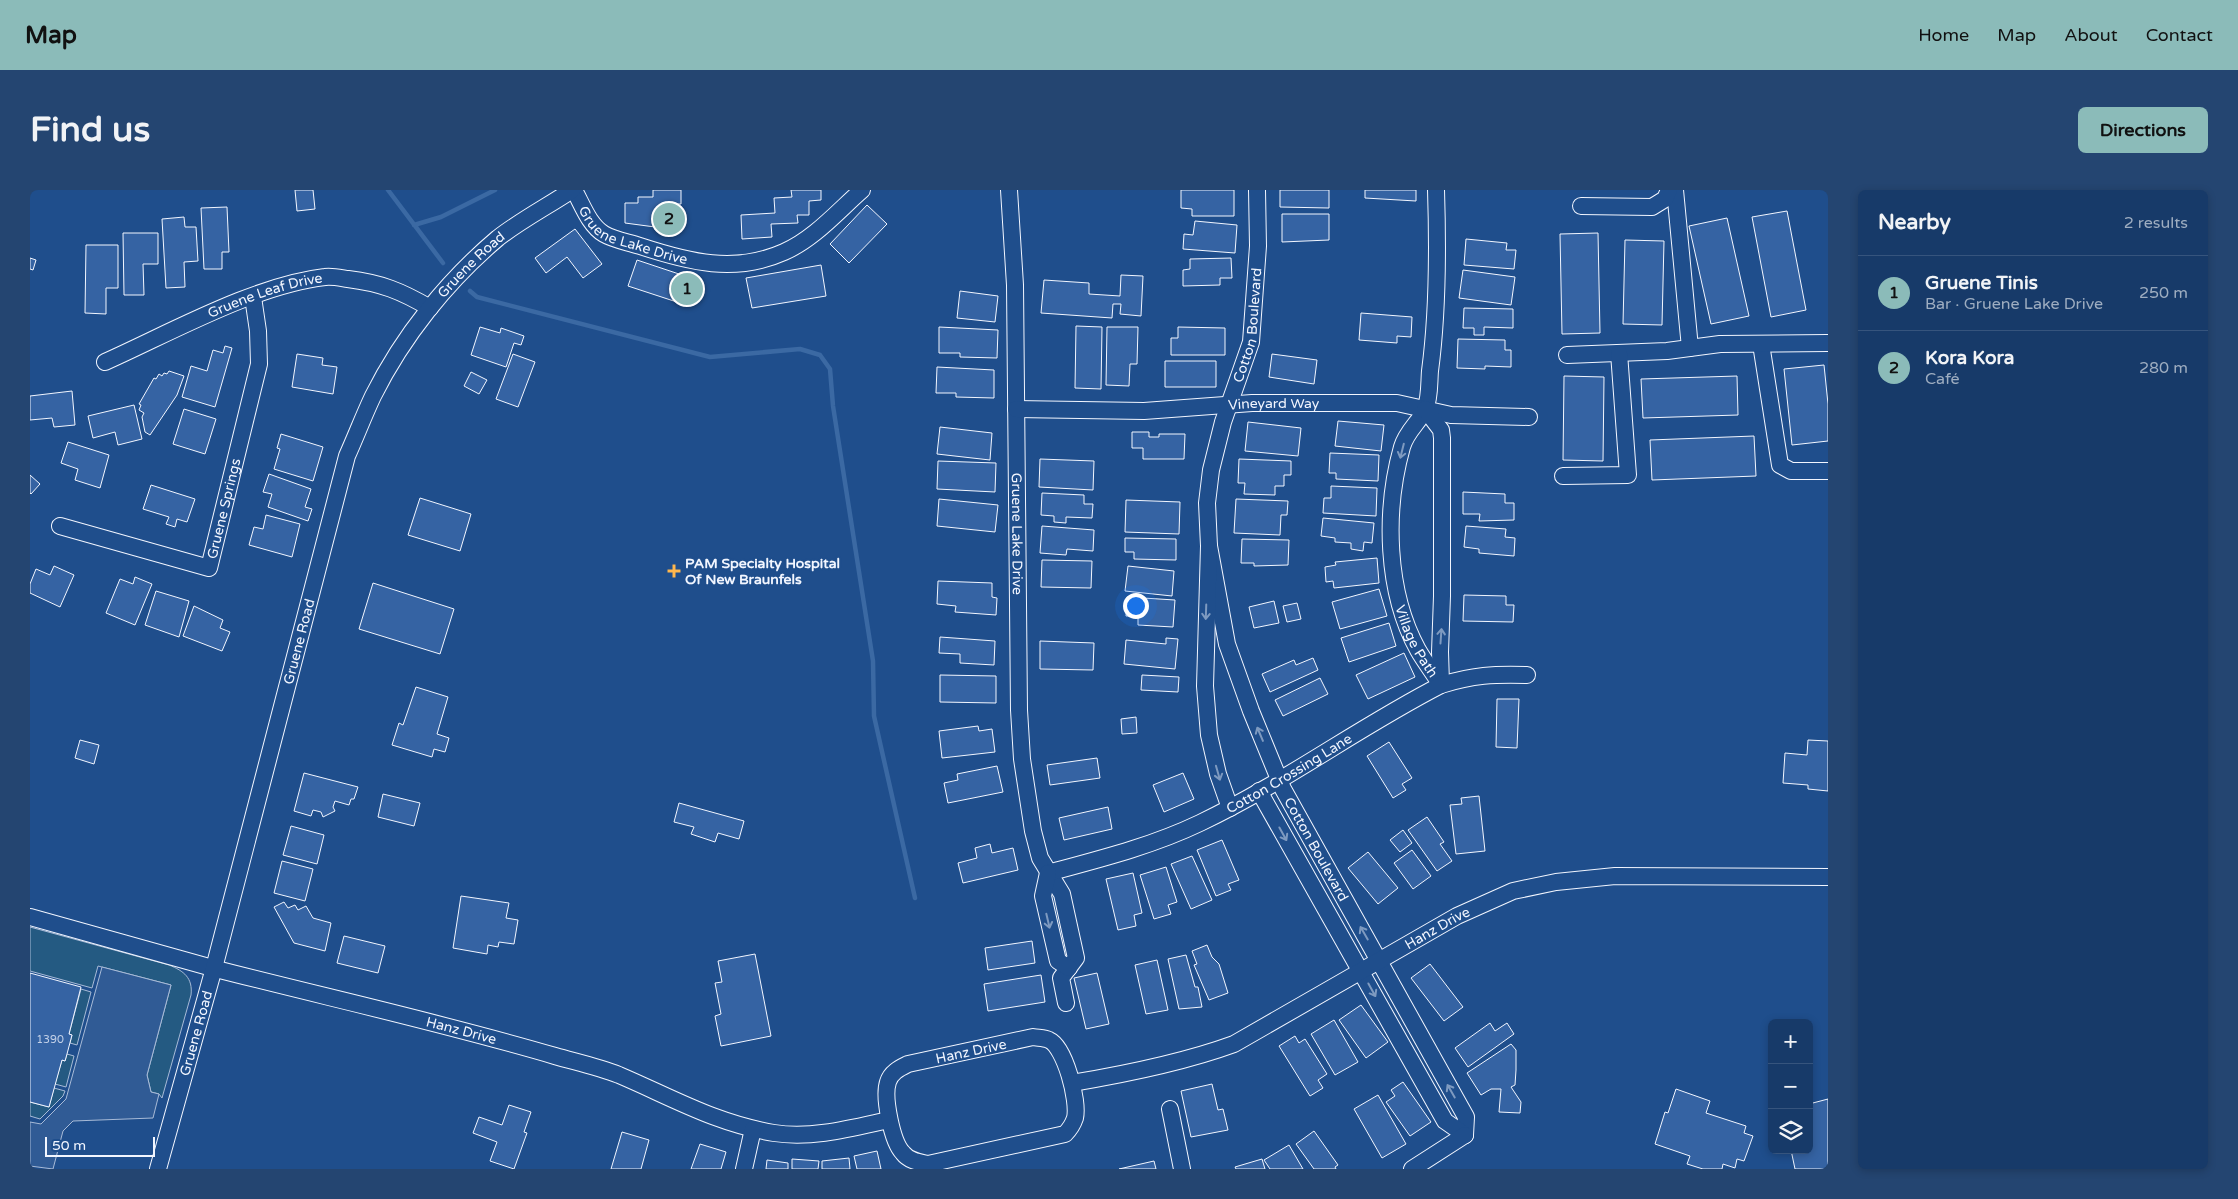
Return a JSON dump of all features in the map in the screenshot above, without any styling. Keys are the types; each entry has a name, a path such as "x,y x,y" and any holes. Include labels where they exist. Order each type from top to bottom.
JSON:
{"street":[{"name":"Gruene Lake Drive","path":"573,190 591,222 603,234 654,251 712,265 757,263 786,251 812,235 862,190"},
{"name":"Gruene Road","path":"158,1169 214,968 347,456 373,396 412,331 430,308 473,261 500,237 573,190"},
{"name":"Gruene Lake Drive","path":"1010,190 1015,285 1019,710 1022,759 1033,831 1040,858 1048,873"},
{"name":"Cotton Boulevard","path":"1230,808 1218,774 1209,735 1205,686 1209,546 1207,503 1211,470 1223,422 1251,342 1258,254 1257,190"},
{"path":"1425,409 1435,334 1438,281 1436,190"},
{"path":"1581,206 1652,207 1665,198 1669,190"},
{"path":"1675,190 1690,348"},
{"name":"Gruene Leaf Drive","path":"105,362 278,287 327,276 374,282 407,294 430,308"},
{"name":"Gruene Springs","path":"60,526 208,568 259,364 258,331 253,297"},
{"path":"1567,355 1667,351 1720,344 1828,344"},
{"path":"1761,344 1780,465 1791,471 1828,472"},
{"path":"1563,476 1628,475 1619,353"},
{"name":"Vineyard Way","path":"1016,409 1144,412 1229,405 1396,404 1452,415 1529,416"},
{"name":"Village Path","path":"1425,409 1441,430 1442,438 1440,652 1442,685 1418,650 1400,603 1391,562 1392,516 1402,446 1410,428 1425,409"},
{"name":"Cotton Boulevard","path":"1209,546 1227,644 1251,711 1287,797 1380,960 1466,1117 1465,1135"},
{"name":"Cotton Crossing Lane","path":"1048,873 1168,837 1230,808 1442,685 1475,676 1527,675"},
{"name":"Cotton Boulevard","path":"1260,791 1446,1122 1465,1135"},
{"path":"1048,873 1043,896 1058,961 1069,968 1061,978 1066,1003"},
{"name":"Hanz Drive","path":"1072,1083 1118,1075 1212,1052 1234,1044 1458,916 1485,902 1513,891 1541,884 1615,876 1828,877"},
{"name":"Hanz Drive","path":"30,917 214,968 510,1042 618,1074 723,1122 753,1129 797,1134 841,1131 890,1120"},
{"name":"Hanz Drive","path":"1034,1037 1048,1039 1061,1050 1072,1083 1075,1117 1070,1129 1065,1134 928,1164 913,1161 902,1153 890,1120 887,1104 888,1080 897,1069 908,1064 1034,1037"},
{"path":"1170,1109 1182,1169"},
{"path":"744,1169 753,1129"},
{"path":"1412,1169 1465,1135"}],"shaded area":[{"path":"30,927 169,965 186,976 191,984 191,995 162,1098 159,1094 151,1092 147,1075 171,985 98,966 92,988 30,971"},
{"path":"102,967 171,985 147,1075 151,1092 159,1094 153,1118 73,1121 63,1131 53,1169 30,1166 30,1122 41,1124 66,1099"},
{"path":"81,989 91,992 77,1045 70,1043 72,1035 69,1034"},
{"path":"67,1054 74,1056 66,1087 55,1084 62,1060 65,1061"},
{"path":"54,1088 65,1091 63,1096 40,1119 30,1116 30,1102 49,1107"}],"building":[{"path":"295,190 313,190 315,209 297,211"},
{"path":"653,190 681,190 681,204 676,204 675,231 655,230 655,227 625,223 625,203 638,203 638,197 653,197"},
{"path":"791,190 821,190 821,200 809,201 809,215 797,215 798,223 771,224 772,237 742,239 741,215 775,213 774,198 792,197"},
{"path":"1181,190 1234,190 1234,216 1192,216 1192,209 1181,208"},
{"path":"1280,190 1329,190 1329,208 1280,207"},
{"path":"1365,190 1416,190 1416,201 1365,198"},
{"path":"867,205 887,224 849,263 830,244"},
{"path":"227,207 229,252 222,252 222,269 204,269 201,208"},
{"path":"1787,211 1806,310 1771,317 1752,217"},
{"path":"1282,214 1329,214 1329,240 1282,242"},
{"path":"184,217 185,227 196,227 198,261 184,262 185,287 166,288 162,219"},
{"path":"1727,218 1749,316 1711,324 1689,226"},
{"path":"1195,221 1237,225 1235,253 1183,249 1184,234 1193,235"},
{"path":"575,229 602,264 583,278 567,257 546,273 535,258"},
{"path":"123,233 158,233 158,264 143,264 144,295 124,295"},
{"path":"1598,233 1600,333 1562,334 1560,234"},
{"path":"1466,239 1507,243 1506,250 1516,250 1514,269 1464,265"},
{"path":"1625,240 1664,241 1662,325 1623,324"},
{"path":"86,245 118,245 118,288 106,288 106,314 85,313"},
{"path":"30,258 36,260 33,270 30,269"},
{"path":"1231,258 1232,278 1220,278 1220,285 1183,286 1183,270 1190,269 1190,259"},
{"path":"637,260 697,280 689,306 628,286"},
{"path":"821,265 826,296 752,308 746,278"},
{"path":"1463,270 1515,277 1511,305 1459,298"},
{"path":"1121,275 1143,276 1141,316 1120,314 1121,304 1113,304 1112,318 1041,313 1044,280 1089,283 1089,294 1120,296"},
{"path":"960,291 998,296 995,322 957,318"},
{"path":"1464,308 1513,309 1513,328 1484,327 1484,335 1474,335 1474,328 1463,328"},
{"path":"1361,313 1412,317 1411,337 1397,336 1397,343 1359,340"},
{"path":"1076,326 1102,327 1101,389 1075,388"},
{"path":"480,327 500,333 501,328 524,336 521,345 514,343 506,367 471,355"},
{"path":"939,327 998,330 997,358 960,357 960,353 939,353"},
{"path":"1107,327 1138,327 1137,364 1130,364 1129,386 1106,385"},
{"path":"1178,327 1225,328 1225,355 1171,355 1171,338 1178,338"},
{"path":"1458,339 1505,340 1505,350 1511,350 1511,367 1485,366 1485,369 1457,368"},
{"path":"225,346 232,348 215,407 182,397 191,366 207,371 213,350 223,353"},
{"path":"297,354 323,358 322,365 337,367 333,394 292,387"},
{"path":"513,354 535,362 518,407 496,399"},
{"path":"1272,354 1317,360 1314,384 1269,377"},
{"path":"1165,361 1216,361 1216,387 1165,387"},
{"path":"1824,365 1828,404 1828,441 1792,445 1784,369"},
{"path":"937,367 994,370 994,398 956,397 956,393 936,393"},
{"path":"169,371 184,376 177,395 150,435 145,432 142,417 144,413 139,410 141,405 139,404 154,378 156,379 159,374 162,376 164,373 167,374"},
{"path":"471,372 487,380 479,394 464,386"},
{"path":"1564,376 1604,377 1603,461 1563,460"},
{"path":"1737,376 1738,415 1643,418 1641,379"},
{"path":"72,391 75,425 54,427 52,418 30,420 30,396"},
{"path":"134,405 142,439 118,445 115,432 93,438 88,416"},
{"path":"184,409 216,419 205,454 173,444"},
{"path":"1338,421 1384,425 1381,451 1335,446"},
{"path":"1248,422 1301,428 1298,456 1245,451"},
{"path":"940,427 992,433 990,460 937,454"},
{"path":"1132,432 1149,432 1149,437 1159,437 1159,434 1185,434 1184,459 1143,459 1143,448 1132,448"},
{"path":"281,434 323,447 313,481 274,469 280,449 277,448"},
{"path":"1754,436 1756,476 1652,480 1650,440"},
{"path":"68,442 109,455 100,488 75,480 78,469 61,463"},
{"path":"1330,453 1379,455 1378,481 1336,479 1336,473 1329,473"},
{"path":"1040,459 1094,461 1093,490 1039,487"},
{"path":"1239,459 1291,461 1291,475 1284,475 1284,486 1275,486 1275,495 1244,494 1245,483 1238,483"},
{"path":"938,461 996,463 995,492 937,489"},
{"path":"269,474 311,489 305,507 312,509 308,521 268,507 272,494 263,492"},
{"path":"30,475 40,484 31,494 30,493"},
{"path":"151,485 195,499 187,522 177,519 175,527 166,524 169,517 143,509"},
{"path":"1331,486 1377,488 1376,516 1323,513 1324,498 1331,498"},
{"path":"1463,492 1505,494 1505,503 1514,503 1514,520 1479,521 1480,514 1463,514"},
{"path":"1042,493 1084,495 1084,504 1093,504 1092,518 1066,517 1066,523 1054,522 1054,516 1041,515"},
{"path":"420,498 471,514 460,551 408,535"},
{"path":"939,499 998,505 995,532 937,526"},
{"path":"1236,499 1288,501 1287,515 1281,515 1280,535 1234,533"},
{"path":"1126,500 1180,502 1179,534 1125,532"},
{"path":"266,515 300,524 292,557 249,545 254,527 263,529"},
{"path":"1323,518 1374,523 1372,543 1364,542 1363,551 1351,549 1351,543 1335,542 1335,538 1321,536"},
{"path":"1042,526 1094,530 1093,551 1067,549 1066,555 1040,553"},
{"path":"1466,526 1506,529 1505,537 1515,538 1514,556 1479,553 1479,549 1464,547"},
{"path":"1125,538 1176,539 1176,560 1134,559 1134,552 1125,552"},
{"path":"1242,539 1289,540 1288,565 1254,566 1254,563 1241,563"},
{"path":"1377,558 1379,583 1334,588 1333,581 1326,582 1325,567 1336,565 1335,562"},
{"path":"1042,560 1092,561 1091,588 1041,587"},
{"path":"54,566 74,575 60,607 30,593 30,584 36,569 50,575"},
{"path":"1128,566 1174,571 1172,596 1125,591"},
{"path":"135,577 152,584 135,625 106,613 120,579 133,584"},
{"path":"938,581 992,583 992,597 997,598 996,615 955,612 956,606 937,604"},
{"path":"373,583 454,609 440,654 359,629"},
{"path":"1379,589 1387,616 1340,629 1332,602"},
{"path":"156,591 189,601 179,637 145,625"},
{"path":"1464,595 1506,596 1506,605 1514,605 1513,622 1463,621"},
{"path":"1127,597 1175,600 1173,627 1138,625 1138,616 1126,616"},
{"path":"1274,601 1279,623 1254,628 1249,607"},
{"path":"1297,603 1301,619 1287,622 1283,606"},
{"path":"194,606 223,620 220,628 230,632 222,651 183,636"},
{"path":"1389,623 1396,646 1349,662 1341,638"},
{"path":"940,637 995,641 994,665 960,663 960,654 939,653"},
{"path":"1166,638 1178,639 1175,669 1124,664 1126,640 1166,644"},
{"path":"1040,641 1094,643 1093,670 1040,669"},
{"path":"1404,653 1415,677 1368,699 1356,675"},
{"path":"1313,658 1318,670 1270,692 1262,674 1294,660 1296,665"},
{"path":"940,675 996,676 996,703 940,702"},
{"path":"1142,675 1179,677 1178,692 1141,690"},
{"path":"1320,678 1328,694 1283,716 1275,700"},
{"path":"416,687 448,697 437,734 449,738 445,752 434,749 432,757 392,745 399,723 403,725"},
{"path":"1497,699 1519,699 1517,748 1496,747"},
{"path":"1136,717 1137,733 1122,734 1121,719"},
{"path":"978,726 979,731 992,729 995,752 942,758 939,731"},
{"path":"80,740 99,745 94,764 75,758"},
{"path":"1808,740 1828,741 1828,791 1808,789 1808,785 1783,783 1785,753 1807,755"},
{"path":"1389,742 1412,778 1402,784 1406,790 1393,798 1367,756"},
{"path":"1097,758 1100,778 1050,785 1047,765"},
{"path":"997,766 1003,792 948,803 944,783 958,780 957,774"},
{"path":"304,773 358,787 354,799 351,799 349,805 335,801 333,807 335,811 323,817 321,812 313,810 311,816 294,811"},
{"path":"1183,773 1194,799 1164,812 1153,785"},
{"path":"383,794 420,803 414,826 378,817"},
{"path":"1479,796 1485,851 1456,854 1450,805 1462,804 1461,798"},
{"path":"679,803 744,821 739,839 718,833 715,842 691,834 694,827 674,822"},
{"path":"1108,807 1112,829 1064,840 1059,818"},
{"path":"1427,817 1444,842 1440,844 1452,861 1437,871 1408,830"},
{"path":"291,826 324,835 317,864 283,855"},
{"path":"1403,830 1412,843 1400,852 1390,840"},
{"path":"1222,840 1239,880 1228,884 1231,890 1216,896 1197,850"},
{"path":"990,844 992,853 1013,848 1018,870 963,883 958,863 977,858 975,848"},
{"path":"1412,850 1431,876 1413,889 1394,863"},
{"path":"1368,852 1398,888 1378,904 1348,868"},
{"path":"1192,856 1212,900 1191,909 1171,864"},
{"path":"282,861 313,869 305,901 274,893"},
{"path":"1166,867 1177,902 1168,905 1171,914 1154,919 1140,875"},
{"path":"1133,873 1142,913 1134,915 1136,926 1118,930 1106,879"},
{"path":"461,896 509,903 506,918 518,920 514,944 499,942 498,947 488,945 487,954 453,948"},
{"path":"284,902 288,908 295,905 298,910 306,906 313,918 331,923 325,951 294,943 274,907"},
{"path":"344,936 385,946 378,973 337,963"},
{"path":"1032,941 1035,963 988,970 985,948"},
{"path":"1207,945 1212,957 1219,964 1228,993 1209,1000 1194,965 1197,964 1192,951"},
{"path":"755,954 771,1036 721,1046 715,1016 721,1014 715,983 722,982 718,961"},
{"path":"1186,955 1195,987 1198,987 1202,1007 1179,1009 1168,959"},
{"path":"1157,960 1168,1010 1146,1014 1135,965"},
{"path":"1430,964 1463,1007 1444,1021 1411,978"},
{"path":"30,973 81,987 69,1034 72,1035 67,1054 65,1061 62,1060 49,1107 30,1102"},
{"path":"1097,973 1109,1024 1086,1029 1074,978"},
{"path":"1041,975 1045,1002 988,1011 984,984"},
{"path":"1361,1005 1388,1042 1366,1058 1339,1020"},
{"path":"1334,1020 1358,1062 1335,1075 1311,1034"},
{"path":"1490,1023 1495,1031 1507,1023 1514,1034 1468,1067 1455,1048"},
{"path":"1295,1036 1299,1043 1305,1039 1327,1074 1318,1080 1323,1088 1310,1096 1279,1046"},
{"path":"1511,1044 1516,1050 1516,1070 1515,1085 1511,1087 1521,1102 1520,1113 1499,1112 1501,1089 1491,1089 1481,1095 1467,1073"},
{"path":"1403,1082 1431,1122 1410,1136 1386,1102 1395,1096 1391,1090"},
{"path":"1212,1084 1218,1110 1223,1109 1228,1130 1191,1137 1181,1091"},
{"path":"1676,1089 1710,1101 1706,1113 1746,1126 1744,1133 1753,1136 1744,1161 1737,1159 1735,1168 1723,1164 1722,1169 1703,1169 1687,1164 1690,1156 1655,1144 1665,1112 1668,1113"},
{"path":"1378,1095 1406,1144 1382,1158 1354,1109"},
{"path":"1828,1099 1828,1169 1795,1169 1792,1154 1813,1154 1813,1103"},
{"path":"509,1105 531,1112 524,1132 527,1133 514,1169 490,1161 497,1142 473,1133 479,1117 502,1125"},
{"path":"1314,1131 1338,1165 1335,1167 1336,1169 1314,1169 1296,1144"},
{"path":"622,1132 649,1140 641,1169 611,1169"},
{"path":"700,1144 726,1152 721,1169 691,1169"},
{"path":"1289,1145 1303,1169 1270,1169 1264,1160"},
{"path":"877,1151 881,1169 857,1169 854,1156"},
{"path":"849,1158 850,1169 822,1169 822,1161"},
{"path":"792,1159 819,1161 818,1169 792,1169"},
{"path":"1262,1159 1265,1169 1236,1169 1235,1167"},
{"path":"767,1160 788,1163 788,1169 766,1169"},
{"path":"1154,1161 1156,1169 1119,1169"}],"waterway":[{"path":"388,190 443,263"},
{"path":"414,225 441,217 495,190"},
{"path":"470,291 477,297 710,357 800,349 820,355 830,369 833,406 873,661 874,716 915,898"}],"place":[{"name":"Kora Kora","path":"669,219"},
{"name":"Gruene Tinis","path":"687,289"},
{"name":"PAM Specialty Hospital Of New Braunfels","path":"674,571"}]}
